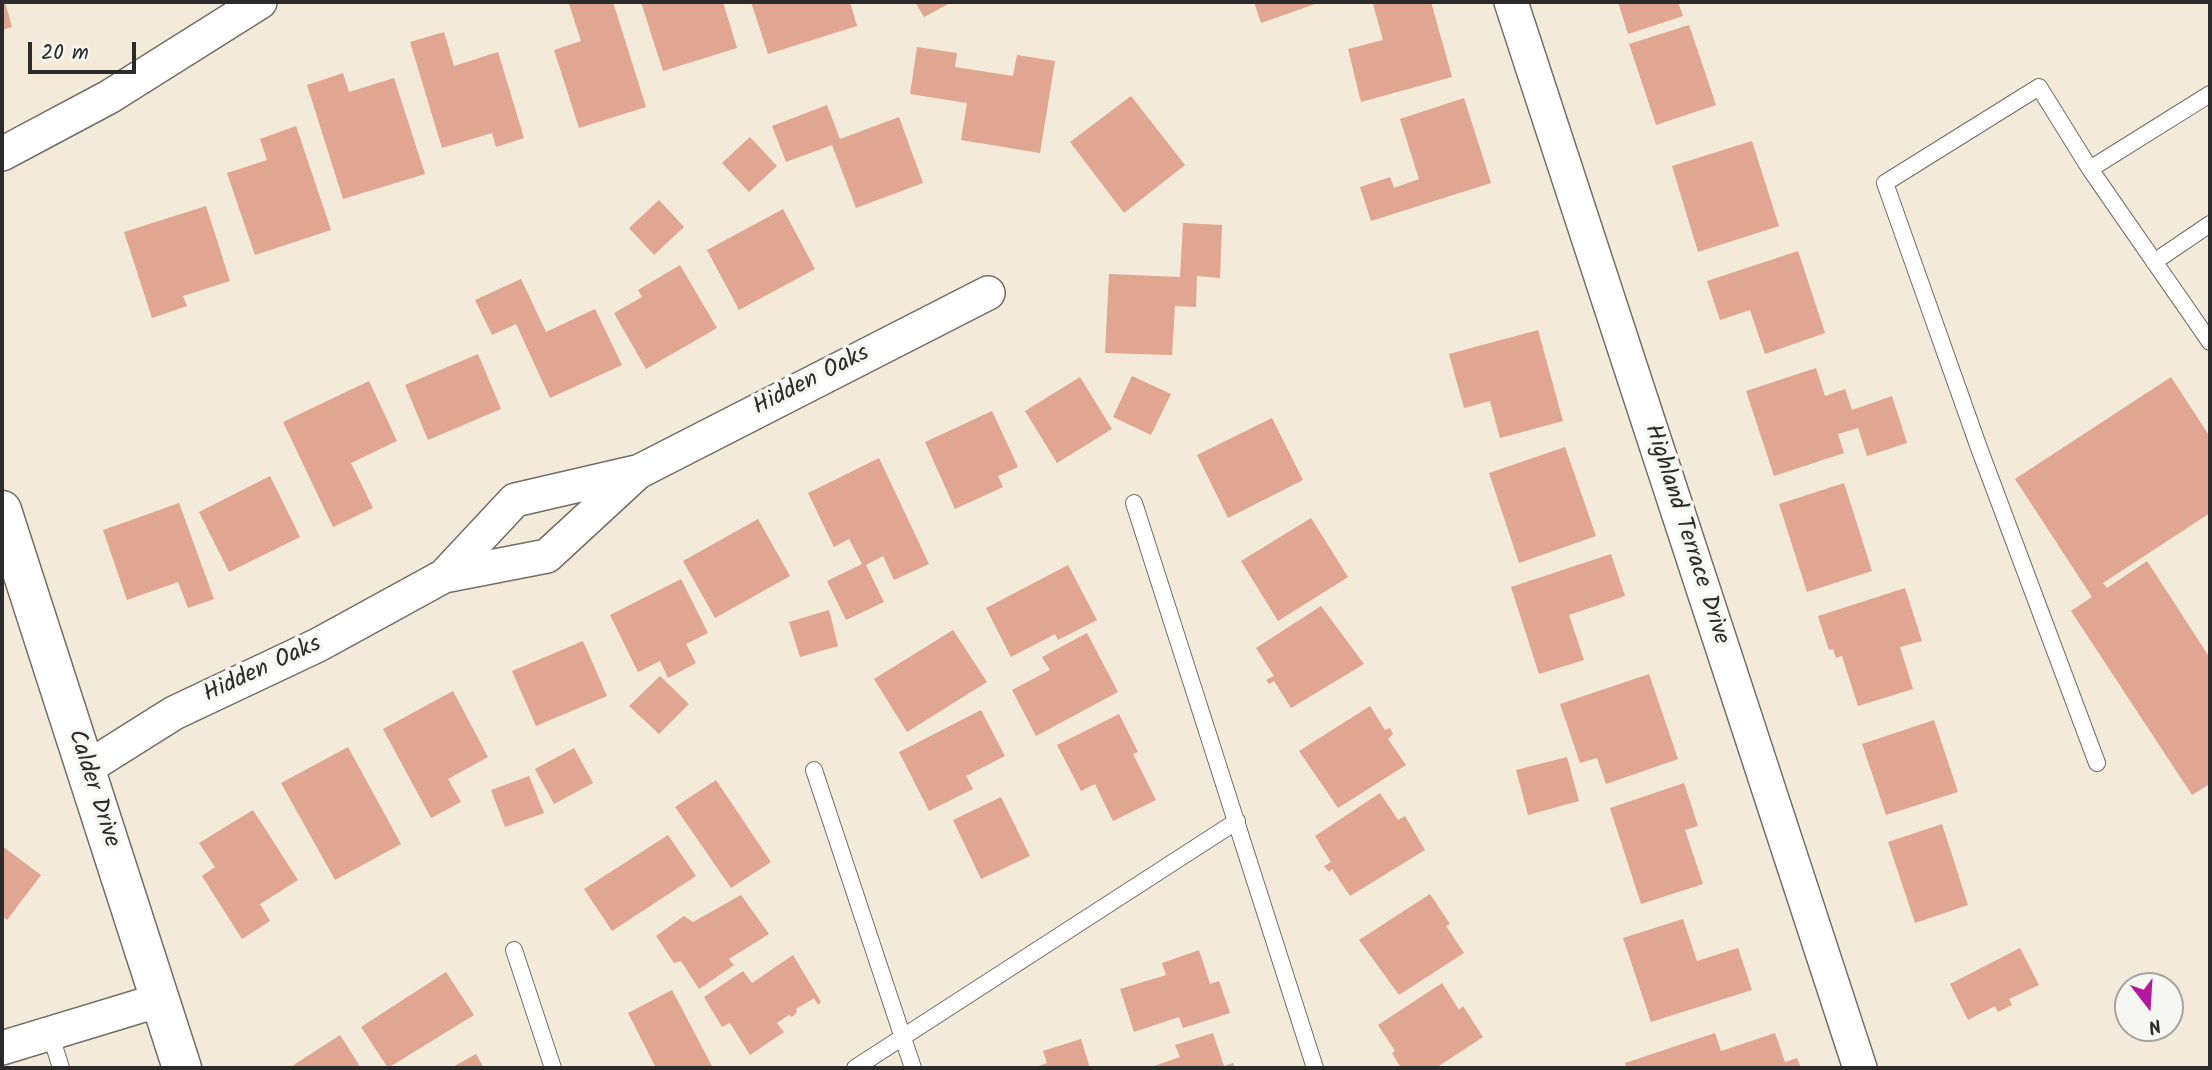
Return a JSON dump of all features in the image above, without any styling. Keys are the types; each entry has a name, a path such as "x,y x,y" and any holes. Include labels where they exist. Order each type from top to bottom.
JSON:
{"street":[{"path":"2,154 109,97 260,2"},
{"name":"Highland Terrace Drive","path":"1511,2 1860,1068"},
{"name":"Hidden Oaks","path":"85,769 174,713 318,645 444,576 547,556 638,472 988,293"},
{"name":"Hidden Oaks","path":"444,576 515,500 638,472"},
{"name":"Calder Drive","path":"2,510 182,1068"},
{"path":"2,1048 160,1000"}],"lane":[{"path":"2096,763 1979,448 1885,183 2039,87 2090,169 2208,335"},
{"path":"2090,169 2210,94"},
{"path":"2154,262 2210,223"},
{"path":"1134,503 1315,1068"},
{"path":"814,770 913,1068"},
{"path":"855,1068 1237,821"},
{"path":"514,950 552,1068"},
{"path":"50,1033 61,1068"}],"building":[{"path":"2,2 5,2 12,27 2,30"},
{"path":"613,2 646,107 579,128 554,50 581,41 569,4"},
{"path":"641,2 723,2 737,48 663,71"},
{"path":"751,2 850,2 857,26 768,54"},
{"path":"915,2 952,2 924,17"},
{"path":"1254,2 1314,2 1315,4 1261,23"},
{"path":"1431,2 1452,77 1361,102 1348,49 1383,40 1373,4"},
{"path":"1618,2 1678,2 1683,16 1628,34"},
{"path":"1689,25 1716,105 1656,125 1629,44"},
{"path":"444,32 454,66 498,52 524,138 496,147 492,133 442,148 410,42"},
{"path":"917,47 957,53 955,67 1013,76 1017,55 1055,61 1040,153 961,140 967,103 910,94"},
{"path":"343,73 349,92 394,78 425,174 343,199 307,85"},
{"path":"1131,96 1185,165 1124,213 1070,142"},
{"path":"1464,98 1491,183 1371,221 1360,187 1390,177 1394,188 1419,179 1400,119"},
{"path":"827,105 840,139 899,117 923,183 856,208 832,145 786,162 772,126"},
{"path":"296,126 331,230 255,255 227,173 267,160 260,139"},
{"path":"750,137 777,166 749,192 722,163"},
{"path":"1752,141 1779,226 1698,252 1672,166"},
{"path":"659,200 684,227 654,255 629,228"},
{"path":"206,206 230,281 183,296 187,306 152,318 124,232"},
{"path":"783,209 815,269 739,310 707,250"},
{"path":"1183,223 1222,225 1220,278 1197,276 1196,307 1175,306 1172,355 1105,353 1109,274 1180,277"},
{"path":"1798,251 1825,333 1765,354 1750,310 1720,320 1707,281"},
{"path":"680,265 717,328 646,369 614,313 642,297 638,290"},
{"path":"521,279 546,332 595,309 622,365 550,398 516,324 492,335 475,300"},
{"path":"1538,330 1563,421 1500,438 1490,401 1464,408 1449,354"},
{"path":"478,354 501,409 428,440 405,385"},
{"path":"1816,368 1825,396 1845,389 1852,410 1892,396 1907,443 1867,456 1858,428 1838,434 1844,453 1774,476 1746,391"},
{"path":"1132,376 1171,394 1151,435 1113,417"},
{"path":"1080,377 1112,429 1057,463 1025,411"},
{"path":"2171,377 2210,437 2210,513 2103,583 2107,588 2147,561 2210,658 2210,784 2192,795 2071,611 2092,597 2015,479"},
{"path":"369,381 397,441 351,463 373,508 333,527 283,422"},
{"path":"992,411 1018,467 998,476 1003,487 955,509 925,442"},
{"path":"1272,418 1303,480 1228,518 1197,455"},
{"path":"1565,447 1596,536 1519,563 1489,473"},
{"path":"879,458 929,564 894,580 883,556 866,565 884,602 846,620 827,581 862,564 849,539 834,547 808,493"},
{"path":"270,476 300,537 229,572 199,512"},
{"path":"1844,483 1872,571 1807,592 1779,504"},
{"path":"179,503 214,599 188,608 178,582 127,600 103,530"},
{"path":"1311,518 1348,577 1278,621 1241,561"},
{"path":"758,519 790,576 715,618 683,561"},
{"path":"1611,554 1625,596 1569,615 1584,660 1539,674 1511,587"},
{"path":"1068,565 1097,620 1058,640 1055,634 1011,657 986,608"},
{"path":"681,579 708,633 686,644 696,663 668,678 660,661 638,672 610,615"},
{"path":"1905,588 1922,641 1900,647 1913,689 1858,706 1842,656 1836,658 1833,649 1829,650 1818,616"},
{"path":"1321,606 1364,664 1291,708 1274,681 1269,684 1266,680 1274,676 1256,648"},
{"path":"829,610 838,646 800,657 789,622"},
{"path":"953,630 987,682 907,732 874,679"},
{"path":"1087,633 1118,692 1036,736 1012,690 1050,670 1042,657"},
{"path":"583,641 607,696 536,726 512,671"},
{"path":"1649,674 1678,759 1606,784 1597,758 1580,763 1560,704"},
{"path":"660,676 689,704 659,734 629,706"},
{"path":"453,691 488,757 448,779 461,802 431,818 383,729"},
{"path":"1370,706 1385,730 1390,728 1393,734 1388,739 1406,765 1338,808 1299,751"},
{"path":"981,710 1005,756 966,776 973,789 929,811 899,752"},
{"path":"1119,714 1138,752 1133,754 1156,800 1113,821 1095,784 1081,791 1057,745"},
{"path":"1934,720 1958,792 1886,815 1862,744"},
{"path":"348,747 401,844 335,880 281,783"},
{"path":"574,748 593,783 554,804 535,769"},
{"path":"1567,757 1579,801 1528,815 1516,770"},
{"path":"529,776 544,813 505,827 491,790"},
{"path":"716,780 771,862 731,888 675,807"},
{"path":"1684,783 1698,826 1685,830 1703,884 1641,904 1610,808"},
{"path":"1380,793 1398,820 1405,816 1425,850 1350,896 1332,869 1329,872 1324,866 1331,862 1315,836"},
{"path":"1001,797 1030,856 981,879 953,820"},
{"path":"253,810 298,880 260,904 270,921 242,939 202,876 215,867 199,843"},
{"path":"1942,824 1968,905 1915,923 1888,842"},
{"path":"668,835 696,876 612,931 584,889"},
{"path":"2,846 41,875 7,920 2,916"},
{"path":"1430,894 1450,924 1446,926 1464,953 1399,995 1359,940"},
{"path":"741,895 769,934 729,959 734,965 699,989 681,961 674,963 656,936 684,916 693,922"},
{"path":"1683,919 1697,961 1738,948 1752,990 1651,1022 1623,938"},
{"path":"2020,948 2039,985 2009,999 2012,1005 1998,1012 1995,1006 1968,1020 1950,984"},
{"path":"1199,950 1210,984 1219,981 1230,1013 1183,1028 1179,1017 1134,1032 1120,989 1166,975 1162,963"},
{"path":"793,955 821,1002 818,1005 814,998 796,1009 797,1012 792,1017 789,1015 777,1023 784,1032 750,1055 730,1023 722,1027 704,997 743,971 752,983"},
{"path":"446,972 474,1015 388,1068 361,1027"},
{"path":"1442,983 1459,1010 1463,1006 1483,1037 1436,1068 1401,1068 1392,1053 1395,1051 1378,1025"},
{"path":"672,990 713,1068 656,1068 628,1013"},
{"path":"1213,1033 1224,1066 1233,1063 1235,1068 1148,1068 1180,1057 1175,1045"},
{"path":"1715,1033 1721,1051 1775,1033 1785,1062 1797,1058 1801,1068 1626,1068 1625,1063"},
{"path":"340,1035 361,1068 289,1068"},
{"path":"1081,1039 1090,1068 1033,1068 1047,1063 1043,1051"},
{"path":"476,1054 484,1068 451,1068"}]}
